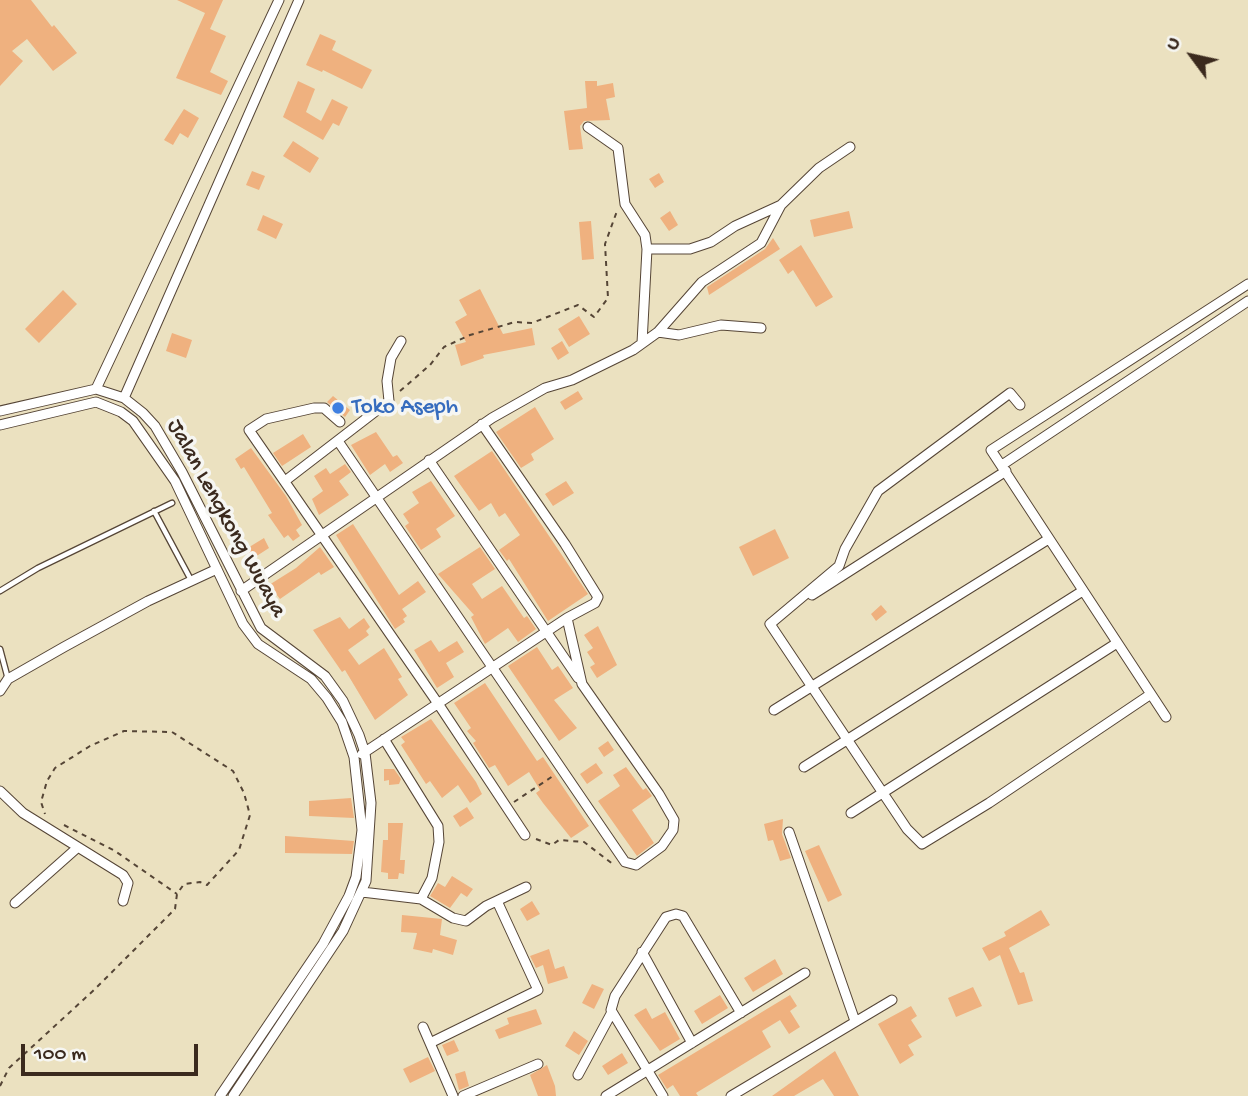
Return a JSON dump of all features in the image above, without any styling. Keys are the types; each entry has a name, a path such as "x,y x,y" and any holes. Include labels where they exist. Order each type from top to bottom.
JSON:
{"street":[{"path":"0,411 96,389 279,0"},
{"path":"124,398 299,0"},
{"path":"588,127 618,148 625,204 645,235 647,249 642,342"},
{"path":"647,249 690,248 711,242 735,226 781,205 819,168 850,147"},
{"path":"241,591 482,424 545,388 572,380 618,359 658,332 702,282 765,239 781,205"},
{"path":"1166,717 1081,592 990,450 1248,284"},
{"path":"770,624 1248,301"},
{"path":"658,332 679,335 721,325 761,328"},
{"path":"285,481 389,401 387,381 391,358 401,341"},
{"name":"Jalan Lengkong Wuaya","path":"96,389 124,398 155,426 264,633 325,676 353,720 365,753 371,829 369,864 362,892 328,954 233,1096"},
{"path":"770,624 839,566 845,549 878,491 1010,393 1020,405"},
{"name":"Jalan Lengkong Wuaya","path":"0,425 96,402 121,412 146,435 175,481 243,624 258,644 311,679 327,698 342,722 354,757 362,830 356,877 349,896 323,944 220,1096"},
{"path":"341,422 330,412 314,408 266,419 250,428 254,440 322,534 525,835"},
{"path":"354,757 365,753 567,618 595,603 597,595 482,424"},
{"path":"338,441 625,862 636,865 655,853 670,836 674,820 653,784 429,460"},
{"path":"774,710 1047,540"},
{"path":"0,691 8,679 191,580 217,569"},
{"path":"804,767 1081,592"},
{"path":"567,618 582,684"},
{"path":"770,624 913,837 922,844 989,803 1151,695"},
{"path":"851,813 884,795 1117,643"},
{"path":"384,739 438,826 439,842 432,878 421,898"},
{"path":"0,791 12,805 123,875 128,883 123,901"},
{"path":"789,832 855,1021"},
{"path":"15,903 77,848"},
{"path":"362,892 421,898 453,918 466,921 496,901 526,887"},
{"path":"430,1043 538,990 496,901"},
{"path":"578,1075 612,1013 615,996 666,916 680,914 741,1013"},
{"path":"642,952 692,1043"},
{"path":"606,1096 806,973"},
{"path":"731,1096 892,1000"},
{"path":"612,1013 663,1096"},
{"path":"423,1027 453,1096"},
{"path":"463,1096 538,1064"}],"lane":[{"path":"0,591 38,568 172,503"},
{"path":"154,511 191,580"},
{"path":"0,649 8,679"}],"path":[{"path":"389,401 430,365 444,348 470,335 515,322 532,323 578,305 594,317 608,298 605,244 625,192"},
{"path":"0,1086 9,1069 94,990 175,909 177,894 184,884 200,882 207,885 239,850 250,815 244,793 233,771 172,732 124,731 65,760 55,768 43,792 41,808 48,818"},
{"path":"507,807 563,770"},
{"path":"61,823 115,851 177,894"},
{"path":"525,835 552,845 559,841 579,841 621,869 625,862"}],"building":[{"path":"0,0 31,0 77,53 53,71 27,39 12,51 23,61 0,86"},
{"path":"177,0 223,0 210,29 226,36 210,72 228,81 221,95 176,78 205,13"},
{"path":"320,34 336,41 332,50 372,70 362,89 323,70 322,72 306,65"},
{"path":"298,81 315,89 306,112 321,121 332,99 348,107 339,126 333,123 323,140 283,117"},
{"path":"585,81 597,81 597,86 613,83 615,97 606,99 610,120 584,121 580,126 583,149 569,150 564,111 587,108"},
{"path":"184,109 199,118 188,138 180,133 173,145 164,140"},
{"path":"293,141 319,158 310,173 283,156"},
{"path":"252,171 265,176 259,190 246,185"},
{"path":"659,173 664,182 655,188 649,179"},
{"path":"670,211 678,225 669,231 660,218"},
{"path":"849,211 853,228 814,237 810,220"},
{"path":"263,215 283,224 276,239 257,230"},
{"path":"591,221 594,259 582,260 579,222"},
{"path":"773,238 780,249 709,295 707,287 765,249"},
{"path":"801,245 833,297 816,307 793,270 788,274 779,260"},
{"path":"480,289 503,334 532,328 535,345 483,355 484,358 461,366 455,345 466,342 455,322 467,315 459,300"},
{"path":"63,290 77,304 39,343 25,329"},
{"path":"579,316 590,334 569,347 558,329"},
{"path":"172,333 192,340 186,358 166,351"},
{"path":"562,341 569,353 558,360 551,348"},
{"path":"578,391 583,399 565,410 560,402"},
{"name":"Toko Aseph","path":"333,396 350,410 345,417 327,402"},
{"path":"535,407 554,439 531,454 534,460 521,468 496,432"},
{"path":"376,432 393,457 397,455 403,463 390,472 385,464 370,475 351,445"},
{"path":"303,434 311,447 282,466 273,453"},
{"path":"251,448 286,496 302,525 296,530 300,536 293,541 288,535 284,538 268,515 272,513 244,467 241,469 235,459"},
{"path":"492,451 588,594 548,621 509,559 507,561 499,550 520,535 505,513 499,517 491,503 479,511 454,476"},
{"path":"345,464 351,472 339,481 349,495 319,515 312,499 323,491 314,476 326,468 330,474"},
{"path":"431,481 455,516 436,529 441,537 421,550 405,526 409,523 403,514 419,503 412,492"},
{"path":"566,481 574,493 553,506 545,494"},
{"path":"353,524 399,595 418,581 426,592 402,609 407,616 403,619 405,622 395,629 336,535"},
{"path":"775,529 789,558 753,576 739,547"},
{"path":"264,538 269,548 252,559 246,549"},
{"path":"320,547 334,567 321,575 319,572 280,599 269,585 296,568"},
{"path":"480,547 495,569 472,584 482,599 502,586 524,618 527,616 536,629 518,642 508,628 485,644 471,617 474,615 438,574"},
{"path":"881,605 887,612 876,621 871,614"},
{"path":"340,617 349,629 364,618 370,627 366,631 369,635 348,650 359,665 384,648 402,677 398,679 408,695 375,720 345,670 342,672 313,630"},
{"path":"598,626 617,665 597,678 590,667 595,664 587,652 593,648 584,635"},
{"path":"431,640 439,652 457,641 464,652 446,663 454,677 437,688 414,650"},
{"path":"537,647 552,670 558,666 573,688 554,700 577,728 559,741 508,666"},
{"path":"485,683 537,761 543,757 589,826 571,838 536,793 540,790 529,772 508,786 495,765 489,768 473,743 476,741 467,731 471,728 454,703"},
{"path":"431,719 482,794 470,803 458,785 442,798 430,781 426,784 401,745 405,742 401,737"},
{"path":"608,741 614,750 604,757 598,748"},
{"path":"596,763 603,773 587,784 580,774"},
{"path":"626,767 643,790 646,788 652,796 632,810 654,843 637,856 598,801 620,786 613,775"},
{"path":"384,769 394,769 401,779 399,784 389,785 389,780 384,781"},
{"path":"351,798 354,818 309,816 309,801"},
{"path":"467,807 474,818 460,827 453,816"},
{"path":"783,819 782,834 791,858 780,861 773,840 768,841 764,824"},
{"path":"388,823 403,823 400,860 405,860 404,874 399,873 398,879 388,879 388,873 381,872 383,840 388,840"},
{"path":"285,836 354,841 352,854 285,853"},
{"path":"819,845 842,895 828,902 805,851"},
{"path":"452,876 473,889 467,897 461,893 450,908 430,896 438,883 445,887"},
{"path":"532,901 540,914 527,921 520,909"},
{"path":"1041,910 1050,925 1009,948 1020,973 1024,972 1033,1001 1018,1005 1000,955 989,961 982,948 1006,936 1004,932"},
{"path":"402,915 442,919 440,935 457,940 453,955 433,949 432,953 413,949 417,933 401,932"},
{"path":"549,949 555,969 564,966 568,978 548,984 543,965 536,968 530,956"},
{"path":"775,959 783,974 753,992 744,978"},
{"path":"592,984 604,989 594,1009 582,1003"},
{"path":"973,987 982,1006 956,1017 948,998"},
{"path":"720,995 728,1008 702,1024 694,1011"},
{"path":"790,995 797,1006 790,1011 800,1027 789,1034 780,1020 762,1031 771,1047 696,1093 698,1096 680,1096 673,1085 667,1089 658,1075"},
{"path":"911,1006 917,1016 911,1020 922,1037 908,1045 914,1055 900,1064 878,1024"},
{"path":"646,1008 652,1019 665,1012 680,1039 660,1051 634,1015"},
{"path":"536,1009 542,1024 499,1039 495,1030 509,1024 507,1018"},
{"path":"574,1031 588,1041 579,1055 565,1046"},
{"path":"454,1040 459,1051 447,1056 442,1045"},
{"path":"835,1051 859,1096 834,1096 823,1079 794,1096 772,1096"},
{"path":"622,1053 628,1063 608,1075 602,1066"},
{"path":"428,1057 435,1071 410,1083 403,1069"},
{"path":"547,1065 556,1096 538,1096 530,1075"},
{"path":"465,1071 469,1086 459,1090 455,1074"}],"place":[{"name":"Toko Aseph","path":"338,408"}]}
